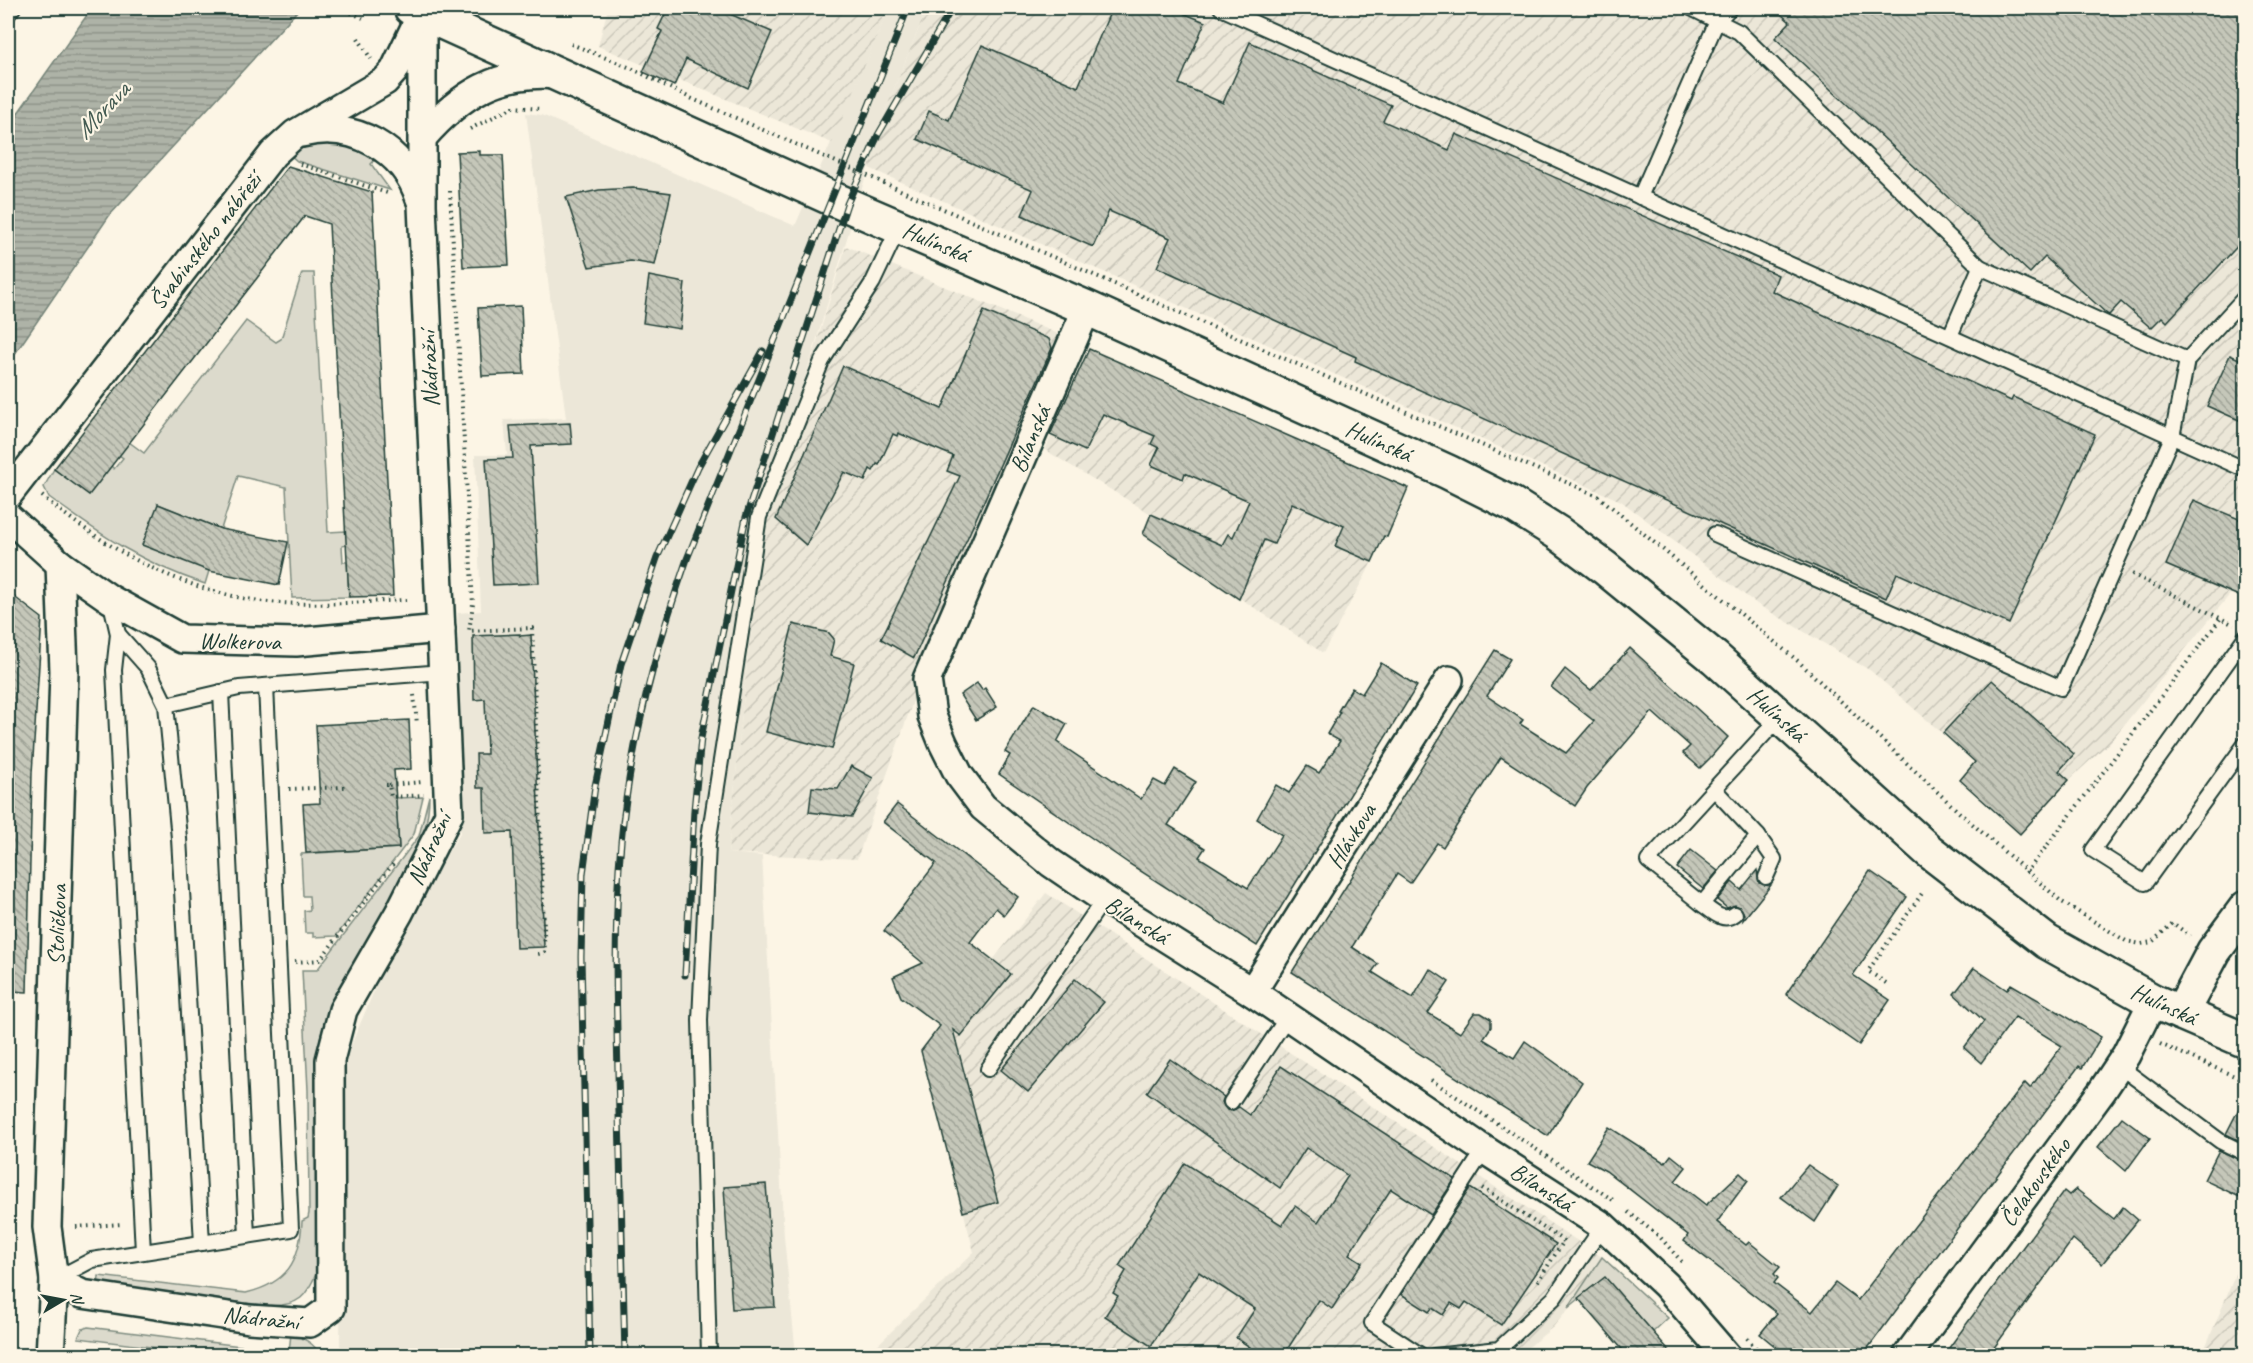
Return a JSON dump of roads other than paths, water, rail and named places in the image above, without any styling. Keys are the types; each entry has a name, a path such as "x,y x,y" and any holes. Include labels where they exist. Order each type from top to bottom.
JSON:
{"main road":[{"name":"Hulínská","path":"419,9 557,75 1087,308 1448,472 1512,504 1558,533 1605,568 1715,658 1929,851 2047,942 2167,1007 2246,1041"},
{"path":"2167,1007 2214,951 2246,908"}],"street":[{"name":"Švabinského nábřeží","path":"8,495 273,154 295,134 385,81 394,71 419,9"},
{"name":"Nádražní","path":"54,1280 82,1294 249,1319 310,1323 331,1308 330,1060 343,1010 399,913 449,814 422,205 423,137 419,9"},
{"path":"423,137 448,110 479,89 514,76 532,73 557,75"},
{"path":"295,134 331,129 367,138 383,147 402,166 417,188 422,205"},
{"name":"Bílanská","path":"1087,308 927,679 932,717 959,775 982,807 1052,863 1104,899 1252,992 1490,1153 1603,1226 1666,1285 1727,1356"},
{"path":"8,517 60,564"},
{"name":"Wolkerova","path":"60,564 110,599 182,639 296,642 441,629"},
{"name":"Stoličkova","path":"50,1356 54,1280 47,1227 64,671 60,564"},
{"name":"Hlávkova","path":"1252,992 1449,680"},
{"name":"Čelakovského","path":"1907,1356 2119,1066 2167,1007"}],"lane":[{"path":"8,14 13,8"},
{"path":"1221,8 2242,467"},
{"path":"1691,8 1739,32 1980,267 2187,360"},
{"path":"1640,197 1717,21 1730,8"},
{"path":"709,1356 700,1020 708,844 759,517 822,361 873,282 899,227"},
{"path":"1950,336 1980,267"},
{"path":"1715,534 2061,688 2172,436 2187,360 2246,296"},
{"path":"110,599 118,634 114,670 143,1252"},
{"path":"2241,631 2093,850 2145,883 2246,743"},
{"path":"118,634 148,668 166,705 179,838 201,1243"},
{"path":"166,705 221,692 266,686 443,672"},
{"path":"54,1280 92,1260 291,1229 266,686"},
{"path":"221,692 247,1236"},
{"path":"1736,914 1730,918 1722,918 1648,861 1780,717"},
{"path":"1714,789 1758,836 1774,859 1766,877"},
{"path":"1702,904 1758,836"},
{"path":"988,1069 1104,899"},
{"path":"1231,1102 1288,1016"},
{"path":"2119,1066 2220,1141 2246,1154"},
{"path":"1422,1356 1372,1323 1490,1153"},
{"path":"1434,1356 1499,1348 1554,1298 1603,1226"}],"water":[{"name":"Morava","path":"92,8 300,8 109,216 8,364 8,127"}],"railway":[{"path":"625,1356 616,929 621,842 637,733 664,628 687,559 908,8"},
{"path":"685,975 694,810 701,738 746,517 847,204 878,135 952,8"},
{"path":"590,1356 581,957 583,874 595,786 621,664 657,558 698,467 763,351"}]}
